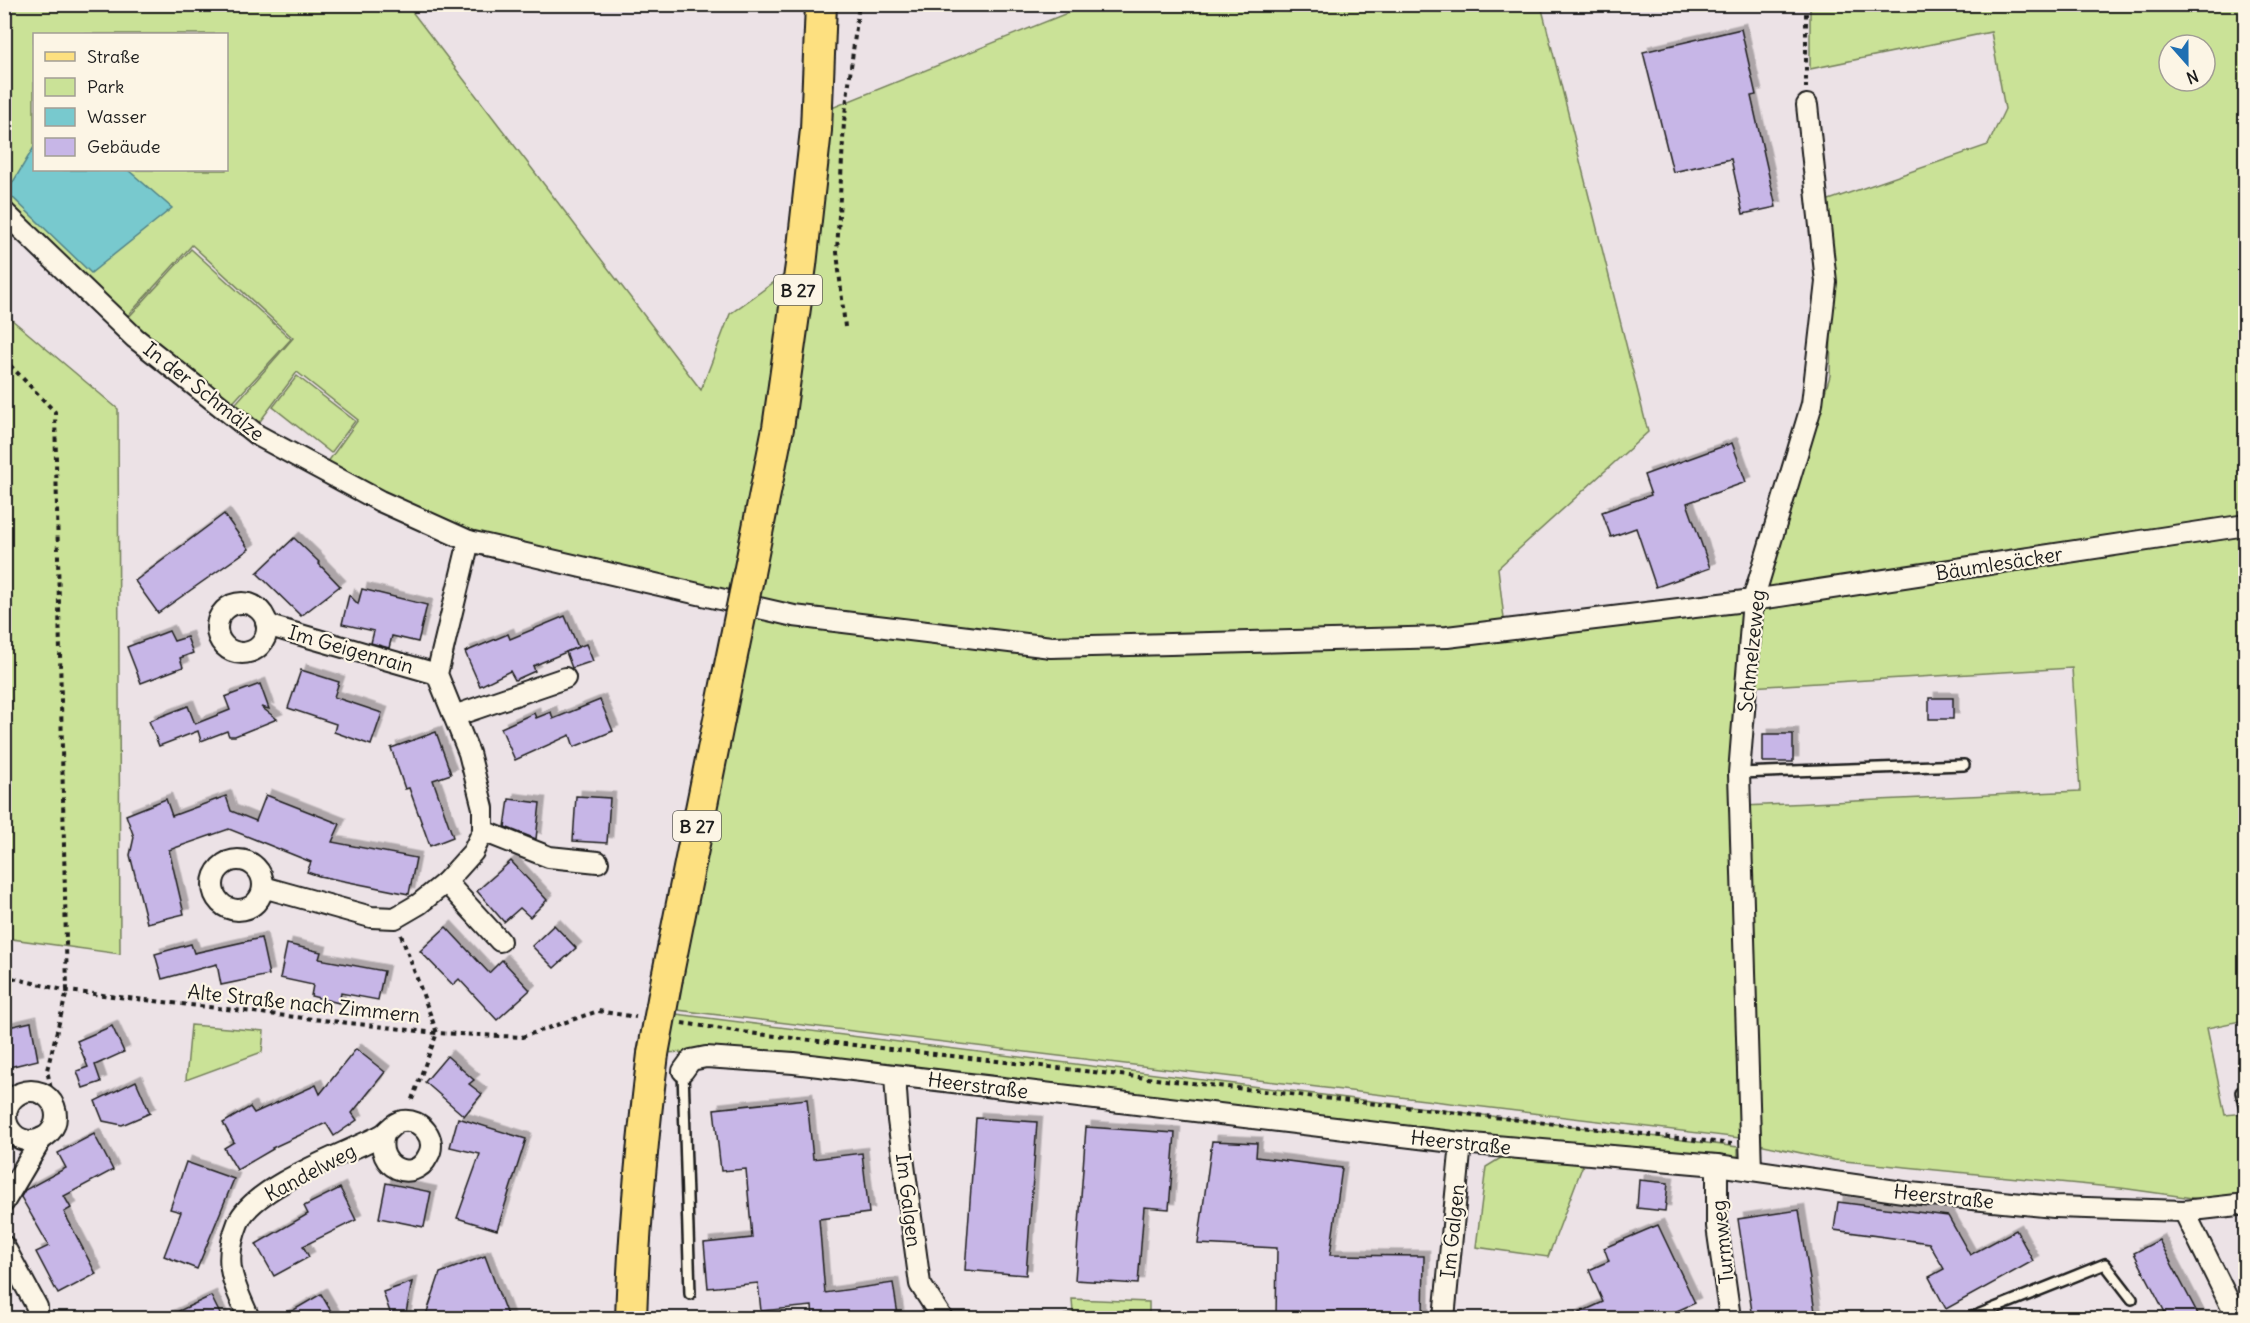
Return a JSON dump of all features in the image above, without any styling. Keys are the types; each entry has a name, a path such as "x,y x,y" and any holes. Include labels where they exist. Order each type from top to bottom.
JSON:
{"main road":[{"name":"B 27","path":"631,1318 633,1249 653,1054 778,428 801,265 816,130 821,4"}],"street":[{"name":"Schmelzeweg","path":"1751,1170 1739,773 1753,600 1812,404 1826,282 1807,105"},
{"name":"In der Schmälze","path":"4,212 135,338 257,435 380,501 469,541 794,616 1051,647 1447,637 1753,600"},
{"name":"Bäumlesäcker","path":"1753,600 2246,525"},
{"name":"Im Geigenrain","path":"469,541 437,674 469,753 483,808 483,831"},
{"name":"Im Geigenrain","path":"266,622 273,627 437,674"},
{"path":"454,716 565,678"},
{"path":"263,887 372,917 395,918 419,904 446,882 473,852 483,831 549,857 598,862"},
{"path":"446,882 500,941"},
{"name":"Heerstraße","path":"683,1071 691,1060 706,1057 794,1063 1461,1143 1717,1165 1910,1193 2054,1207 2184,1211 2246,1204"},
{"name":"Im Galgen","path":"895,1076 898,1120 920,1284 942,1318"},
{"path":"4,1202 42,1138 54,1126 56,1113 49,1098 42,1093 34,1091 18,1095 8,1108 8,1124 12,1132 26,1140 42,1138"},
{"name":"Kandelweg","path":"249,1318 231,1278 230,1253 238,1221 258,1198 292,1177 384,1134"},
{"name":"Im Galgen","path":"1444,1318 1461,1143"},
{"name":"Turmweg","path":"1717,1165 1717,1226 1730,1318"},
{"path":"2184,1211 2237,1318"},
{"path":"4,1246 37,1307 37,1318"}],"lane":[{"path":"1739,773 1964,765"},
{"path":"683,1071 690,1294"},
{"path":"2241,1092 2246,1112"},
{"path":"1970,1318 2105,1264 2132,1299"}],"path":[{"path":"846,327 837,252 844,122 859,4"},
{"path":"1806,4 1807,105"},
{"path":"4,360 56,412 67,992 47,1070 56,1113"},
{"path":"395,918 437,1033 410,1107"},
{"name":"Alte Straße nach Zimmern","path":"4,976 67,992 437,1033 522,1037 598,1011 644,1018"},
{"path":"678,1023 757,1034 1751,1146"}],"green space":[{"path":"4,5 407,5 701,390 730,314 795,267 732,599 468,536 325,466 358,420 297,372 255,428 230,410 293,338 192,245 123,321 5,205"},
{"path":"1087,5 1541,5 1648,432 1498,568 1505,627 1052,644 739,600 812,116"},
{"path":"1810,5 2245,5 2245,520 1759,596 1772,563 1830,376 1832,285 1823,202 1988,145 2005,109 1991,32 1810,69"},
{"path":"191,249 291,339 227,409 127,319"},
{"path":"5,314 118,409 120,954 5,938"},
{"path":"297,376 355,421 331,453 273,407"},
{"path":"2245,529 2245,1020 2207,1028 2225,1115 2245,1113 2245,1199 2221,1202 2121,1188 1834,1160 1754,1143 1744,806 2080,791 2072,668 1749,687 1755,602"},
{"path":"1750,602 1737,771 1748,1139 661,1008 737,605 1050,649 1447,639"},
{"path":"660,1012 1738,1147 1738,1159 1459,1139 695,1052 654,1053"},
{"path":"191,1025 264,1031 262,1052 186,1080"},
{"path":"1504,1156 1584,1162 1548,1257 1476,1247 1486,1167"},
{"path":"1072,1299 1149,1302 1149,1318 1054,1318 1073,1313"}],"water":[{"path":"33,149 33,171 129,171 172,208 91,273 7,192"}],"building":[{"path":"1741,29 1756,95 1751,96 1776,207 1743,214 1731,159 1673,172 1643,52"},
{"path":"1732,443 1746,482 1687,503 1710,568 1656,587 1636,528 1611,537 1602,512 1651,495 1644,475"},
{"path":"224,514 249,549 158,613 135,581"},
{"path":"294,538 340,586 301,616 257,573"},
{"path":"362,589 427,605 418,642 392,636 389,648 371,643 374,631 342,624 349,595 358,604"},
{"path":"565,616 578,647 533,666 535,671 515,680 510,671 480,686 465,652 508,634 510,639"},
{"path":"169,631 174,641 187,637 193,653 180,658 183,667 141,683 127,647"},
{"path":"586,644 593,661 572,668 566,652"},
{"path":"301,670 339,682 334,697 382,713 371,745 334,732 336,724 288,708"},
{"path":"260,684 269,709 261,707 277,719 235,736 229,736 227,731 201,741 198,731 159,746 149,721 188,706 195,724 230,710 225,697"},
{"path":"1929,698 1953,698 1953,719 1929,719"},
{"path":"600,700 613,731 574,747 570,735 515,760 501,728 534,713 536,718 551,712 553,719"},
{"path":"436,732 451,774 433,780 453,837 430,846 409,788 405,789 391,748"},
{"path":"1763,734 1793,734 1793,762 1763,762"},
{"path":"266,795 340,824 332,842 416,858 409,894 307,872 311,862 229,829 169,850 184,914 147,923 130,855 134,837 126,815 166,799 172,816 226,796 231,811 256,821"},
{"path":"576,796 610,798 607,843 573,841"},
{"path":"509,799 540,803 536,839 505,827"},
{"path":"511,861 547,900 530,917 520,908 504,922 477,891"},
{"path":"554,925 576,948 554,968 532,946"},
{"path":"446,927 489,973 502,960 530,990 497,1020 459,979 453,985 420,951"},
{"path":"261,938 269,975 221,985 217,964 162,979 155,954 191,944 194,953"},
{"path":"287,944 321,952 319,959 384,971 378,1000 341,993 339,1003 311,996 313,985 280,978"},
{"path":"31,1022 38,1060 9,1067 8,1062 4,1063 4,1028"},
{"path":"112,1026 124,1052 95,1065 101,1082 83,1088 77,1071 88,1067 77,1041"},
{"path":"356,1049 385,1072 352,1113 357,1120 334,1136 326,1123 272,1148 237,1170 224,1148 234,1142 223,1123 250,1107 254,1113 316,1085 320,1094"},
{"path":"447,1056 474,1080 469,1084 482,1094 464,1116 425,1082"},
{"path":"136,1081 150,1113 122,1125 103,1121 95,1101"},
{"path":"807,1099 813,1159 862,1153 869,1213 819,1219 825,1293 893,1283 898,1315 873,1318 813,1318 812,1306 761,1311 758,1283 708,1288 704,1243 752,1238 746,1169 721,1171 714,1109"},
{"path":"458,1118 526,1139 497,1230 457,1218 480,1154 450,1147"},
{"path":"976,1118 1037,1122 1026,1275 965,1270"},
{"path":"1086,1127 1175,1133 1169,1209 1144,1207 1138,1284 1075,1280"},
{"path":"94,1134 113,1170 64,1196 71,1208 64,1212 96,1274 58,1294 36,1252 49,1246 21,1197 25,1190 66,1168 58,1153"},
{"path":"1212,1141 1257,1143 1256,1157 1342,1168 1330,1255 1424,1256 1423,1318 1276,1318 1277,1248 1198,1244"},
{"path":"186,1162 234,1179 197,1269 164,1256 181,1212 170,1209"},
{"path":"1639,1180 1668,1183 1665,1211 1637,1208"},
{"path":"386,1183 431,1192 424,1227 379,1218"},
{"path":"340,1188 356,1220 303,1246 309,1257 274,1276 256,1244 308,1214 304,1206"},
{"path":"1838,1202 1948,1216 1970,1255 2016,1230 2033,1261 1946,1309 1929,1277 1944,1269 1929,1243 1834,1230"},
{"path":"1799,1210 1816,1318 1753,1318 1738,1219"},
{"path":"1658,1225 1695,1303 1661,1318 1568,1318 1603,1302 1589,1270 1609,1261 1604,1248"},
{"path":"2159,1240 2200,1318 2168,1318 2134,1253"},
{"path":"485,1256 508,1318 425,1318 440,1273"},
{"path":"412,1282 405,1318 392,1318 383,1292"},
{"path":"321,1294 335,1318 280,1318"},
{"path":"211,1296 222,1318 164,1318"}]}
